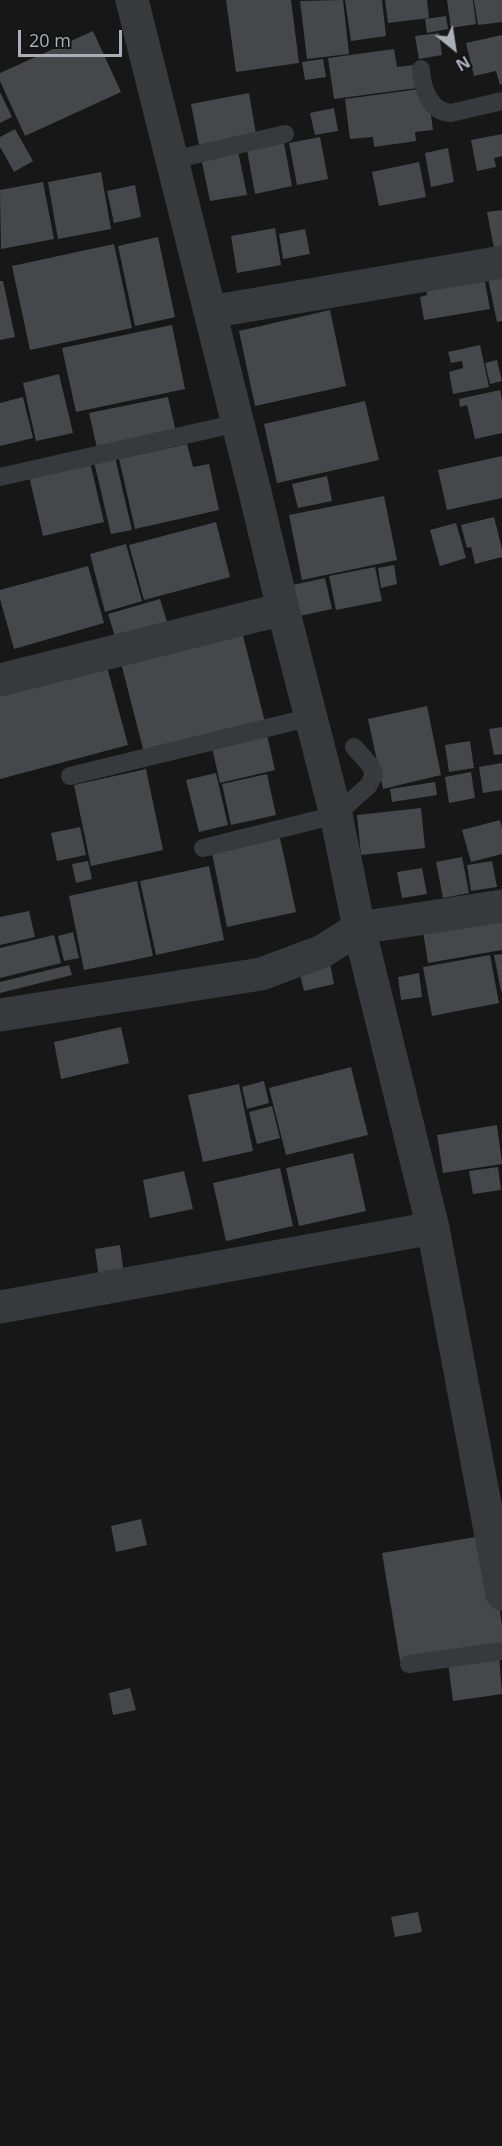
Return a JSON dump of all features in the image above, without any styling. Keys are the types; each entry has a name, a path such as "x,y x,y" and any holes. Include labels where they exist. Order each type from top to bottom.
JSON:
{"street":[{"path":"132,0 283,609 312,717 336,815 359,928 433,1228 502,1594"},
{"path":"210,312 502,262"},
{"path":"0,680 283,609"},
{"path":"0,1015 261,974 323,951 359,928 502,906"},
{"path":"0,1307 433,1228"}],"lane":[{"path":"421,69 425,90 430,101 444,112 451,113 502,101"},
{"path":"172,160 285,134"},
{"path":"0,477 238,423"},
{"path":"69,776 312,717"},
{"path":"203,848 336,815 369,785 374,774 370,765 354,747"},
{"path":"409,1664 502,1651"}],"building":[{"path":"226,0 291,0 299,63 236,72"},
{"path":"343,0 349,54 307,59 300,1"},
{"path":"345,0 382,0 386,36 351,41"},
{"path":"385,0 427,0 429,18 388,23"},
{"path":"447,0 473,0 476,24 451,28"},
{"path":"474,0 502,0 502,22 478,25"},
{"path":"446,16 448,29 427,33 425,19"},
{"path":"93,31 121,92 25,136 0,81 0,73"},
{"path":"439,33 442,55 419,59 415,36"},
{"path":"502,35 502,84 500,85 496,71 474,76 466,43"},
{"path":"394,49 397,67 414,65 417,88 334,99 328,58"},
{"path":"323,59 326,77 305,80 302,62"},
{"path":"419,89 429,100 433,130 415,132 416,141 374,147 373,137 350,139 345,99"},
{"path":"0,92 12,117 0,123"},
{"path":"249,93 256,134 199,145 191,104"},
{"path":"334,108 338,131 315,135 310,113"},
{"path":"15,129 33,161 14,172 0,147 0,137"},
{"path":"502,134 502,156 494,158 496,167 477,171 471,140"},
{"path":"320,137 328,179 297,185 289,143"},
{"path":"284,143 292,186 255,194 247,150"},
{"path":"448,148 454,182 431,187 425,153"},
{"path":"238,151 247,195 210,201 201,158"},
{"path":"419,162 426,197 379,206 372,172"},
{"path":"101,172 111,229 58,239 48,182"},
{"path":"43,182 54,239 1,249 0,190"},
{"path":"135,185 141,217 114,223 107,191"},
{"path":"502,210 502,251 495,253 487,212"},
{"path":"275,228 281,265 237,273 231,236"},
{"path":"305,229 310,254 283,259 279,234"},
{"path":"158,237 175,317 135,326 118,246"},
{"path":"114,244 132,328 30,350 12,266"},
{"path":"502,266 502,321 497,322 486,269"},
{"path":"483,271 490,309 424,320 420,297 427,295 424,281"},
{"path":"0,281 3,281 15,337 0,340"},
{"path":"330,310 346,386 255,406 239,331"},
{"path":"172,325 185,389 76,412 62,348"},
{"path":"480,345 489,387 453,394 449,372 463,368 462,361 451,363 448,352"},
{"path":"497,360 502,381 490,384 485,363"},
{"path":"59,374 73,433 36,441 23,383"},
{"path":"500,390 502,433 475,439 467,405 460,407 459,399"},
{"path":"23,397 33,438 0,446 0,403"},
{"path":"168,397 176,432 97,448 89,413"},
{"path":"365,401 379,460 277,483 264,424"},
{"path":"187,444 193,467 209,464 219,510 135,529 119,459"},
{"path":"502,456 502,498 447,510 438,470"},
{"path":"115,457 132,530 111,534 94,462"},
{"path":"90,462 104,522 43,536 29,476"},
{"path":"327,476 332,501 298,508 292,484"},
{"path":"384,496 397,560 302,580 289,515"},
{"path":"494,517 502,557 475,564 471,547 467,548 461,525"},
{"path":"216,522 230,577 144,600 129,545"},
{"path":"456,523 466,558 440,566 430,530"},
{"path":"126,544 142,601 105,612 90,554"},
{"path":"394,565 397,584 381,588 378,568"},
{"path":"88,566 104,623 14,649 0,599 0,590"},
{"path":"375,567 382,601 336,610 329,576"},
{"path":"325,578 332,609 295,617 288,586"},
{"path":"160,599 168,625 116,640 108,614"},
{"path":"241,628 265,722 144,753 120,659"},
{"path":"107,667 128,745 0,779 0,695"},
{"path":"427,706 441,775 383,789 368,719"},
{"path":"502,727 502,754 494,755 489,729"},
{"path":"267,735 275,770 220,783 212,748"},
{"path":"470,741 474,768 449,772 445,745"},
{"path":"502,763 502,790 483,793 479,767"},
{"path":"146,769 163,850 91,866 74,785"},
{"path":"471,772 475,798 449,803 445,777"},
{"path":"216,773 228,825 199,832 186,780"},
{"path":"267,774 276,815 231,825 222,784"},
{"path":"435,782 437,795 392,802 390,789"},
{"path":"421,808 425,848 361,855 357,815"},
{"path":"500,820 502,854 471,862 462,830"},
{"path":"80,827 86,855 57,861 51,833"},
{"path":"280,838 296,912 227,927 212,853"},
{"path":"462,857 469,893 443,898 436,862"},
{"path":"88,861 92,879 76,883 72,864"},
{"path":"492,861 497,887 471,891 467,865"},
{"path":"209,866 224,940 156,955 140,881"},
{"path":"422,868 427,894 402,898 397,872"},
{"path":"137,881 153,956 84,970 69,896"},
{"path":"29,911 35,937 0,945 0,917"},
{"path":"502,911 502,950 428,963 422,925"},
{"path":"73,932 79,958 64,961 58,936"},
{"path":"54,935 61,963 0,978 0,948"},
{"path":"502,954 502,991 501,991 494,955"},
{"path":"490,955 499,1003 432,1016 423,967"},
{"path":"329,959 334,984 304,991 298,966"},
{"path":"69,965 72,975 0,993 0,982"},
{"path":"419,973 422,997 401,1000 398,977"},
{"path":"121,1027 129,1063 61,1079 54,1042"},
{"path":"351,1067 368,1135 286,1155 269,1088"},
{"path":"264,1081 269,1103 247,1109 242,1087"},
{"path":"239,1084 253,1151 203,1162 188,1095"},
{"path":"272,1106 280,1138 257,1144 249,1112"},
{"path":"497,1125 502,1164 443,1173 437,1135"},
{"path":"353,1153 366,1211 299,1226 286,1168"},
{"path":"498,1167 501,1190 473,1194 469,1171"},
{"path":"280,1168 293,1226 226,1241 213,1183"},
{"path":"184,1171 193,1209 150,1218 143,1180"},
{"path":"120,1245 124,1274 99,1278 95,1249"},
{"path":"141,1519 147,1545 116,1552 111,1526"},
{"path":"487,1535 502,1624 502,1644 400,1661 382,1553"},
{"path":"499,1655 502,1694 453,1701 448,1663"},
{"path":"130,1688 136,1710 113,1715 109,1693"},
{"path":"418,1912 422,1932 395,1937 391,1917"}]}
